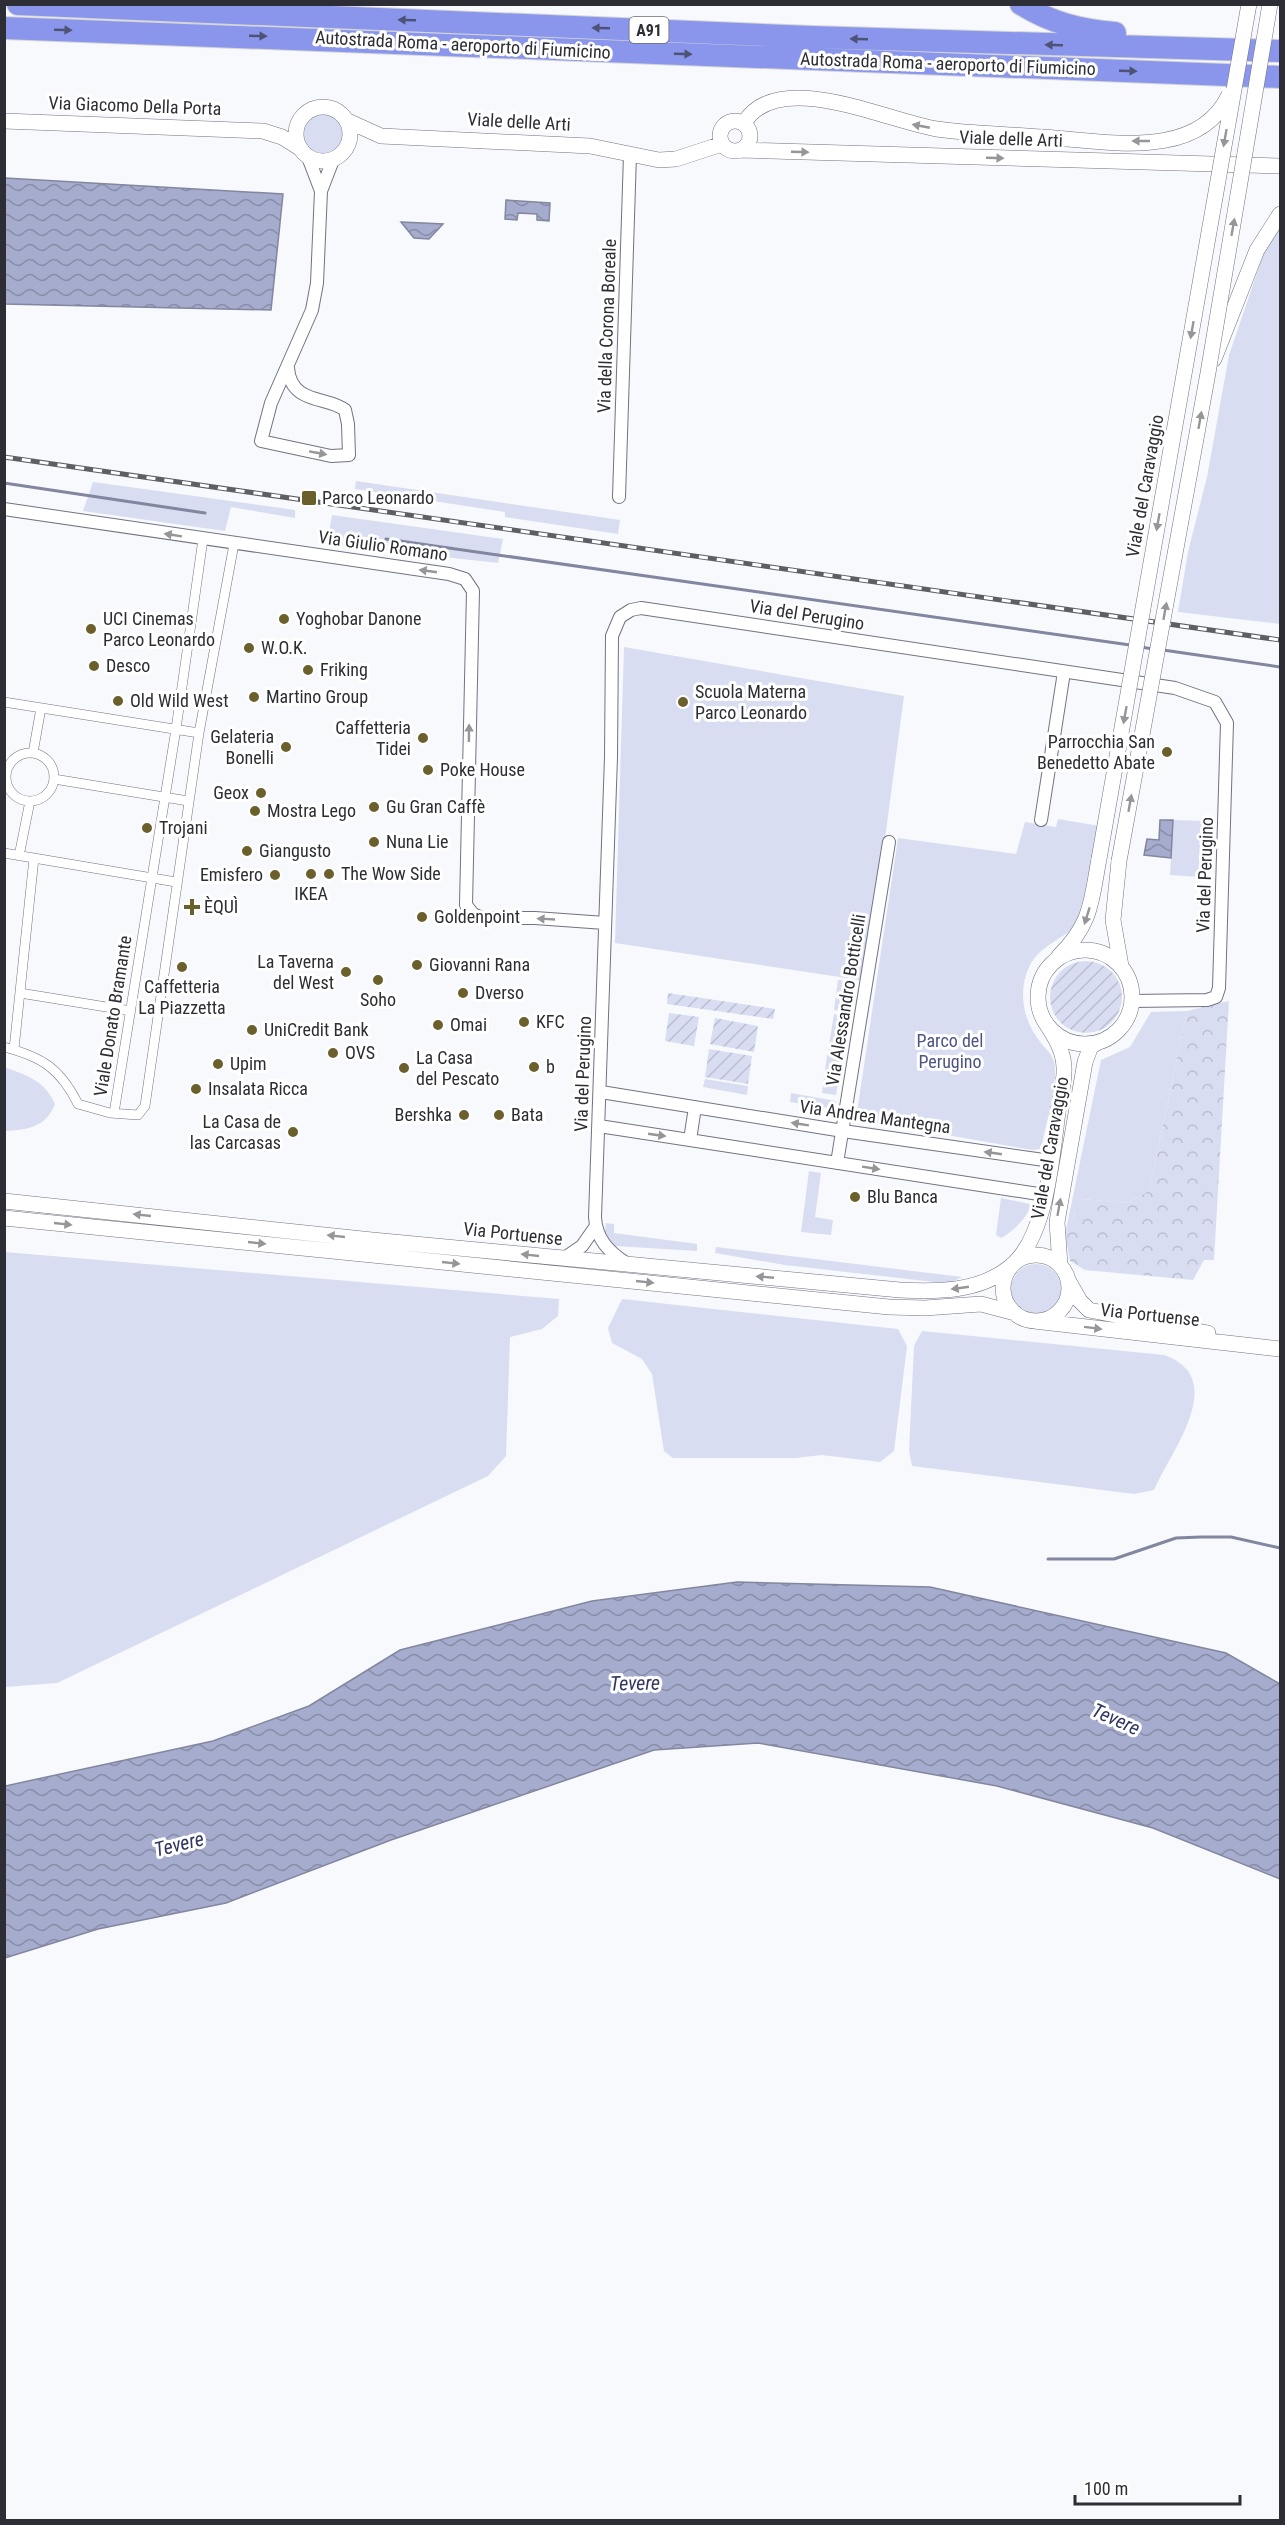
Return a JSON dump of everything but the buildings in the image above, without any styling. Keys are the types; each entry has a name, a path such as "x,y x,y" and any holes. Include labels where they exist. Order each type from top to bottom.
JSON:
{"highway":[{"name":"Autostrada Roma - aeroporto di Fiumicino","path":"18,4 812,37 1281,50"},
{"path":"1021,4 1047,19 1083,30 1281,50"},
{"name":"Autostrada Roma - aeroporto di Fiumicino","path":"4,28 1281,77"}],"street":[{"name":"Viale del Caravaggio","path":"1053,963 1078,937 1087,920 1249,4"},
{"path":"1120,966 1113,920 1119,861 1208,373 1270,4"},
{"path":"744,123 753,110 764,103 801,98 827,101 940,130 1144,141 1185,136 1210,121 1224,104 1239,60"},
{"name":"Via Giacomo Della Porta","path":"263,131 315,108 330,107 342,114 348,121"},
{"path":"303,115 296,132 321,191"},
{"name":"Via Giacomo Della Porta","path":"4,121 263,131 282,137 320,161 333,160"},
{"path":"271,404 288,392 307,396 345,410 349,455 332,456 261,441 271,404 312,310 317,283 321,191 333,160 347,148 351,136 348,121"},
{"name":"Viale delle Arti","path":"348,121 381,136 578,145 651,159 676,159 722,144 728,150 1281,166"},
{"path":"722,144 720,134 725,125 734,121 744,123 750,130 750,140 741,150"},
{"name":"Viale delle Arti","path":"347,148 381,136"},
{"name":"Via della Corona Boreale","path":"619,497 630,155"},
{"path":"1208,373 1257,250 1281,214"},
{"path":"288,368 289,378 307,396"},
{"name":"Via Giulio Romano","path":"4,509 454,575 469,582 473,591 466,905 470,911 482,918 545,918 605,923"},
{"name":"Viale Donato Bramante","path":"203,539 166,797 114,1113 138,1115 145,1106 199,733 234,544"},
{"name":"Via del Perugino","path":"596,1226 612,633 618,620 627,612 641,608 721,619 1175,688 1215,702 1227,723 1218,993 1207,1000 1132,1001"},
{"path":"1041,820 1064,672"},
{"path":"4,702 199,733"},
{"path":"33,753 41,708"},
{"path":"33,753 41,755 50,764 54,779 47,794 30,801 21,799 10,789 6,773 14,760 33,753"},
{"path":"54,779 189,801"},
{"path":"19,856 30,801"},
{"name":"Via Alessandro Botticelli","path":"837,1163 889,842"},
{"path":"4,864 6,853 176,882"},
{"path":"34,858 20,993 9,1048 29,1053 53,1066 71,1088 78,1104 114,1113"},
{"path":"1095,951 1109,956 1129,978 1132,1001 1129,1015 1122,1028 1111,1037 1098,1043 1070,1042 1057,1035 1047,1025 1038,1000 1039,986 1053,963 1072,952 1095,951"},
{"path":"20,993 131,1011"},
{"name":"Viale del Caravaggio","path":"1012,1265 1031,1236 1045,1195 1065,1068 1061,1046 1047,1025"},
{"name":"Viale del Caravaggio","path":"1060,1265 1056,1232 1058,1212 1085,1062 1091,1046 1098,1043"},
{"name":"Via Andrea Mantegna","path":"601,1092 843,1131 1051,1161"},
{"path":"690,1140 695,1107"},
{"path":"599,1126 1045,1195"},
{"name":"Via Portuense","path":"4,1201 563,1259 927,1291 972,1286 993,1278 1012,1265"},
{"name":"Via Portuense","path":"4,1218 890,1307 925,1308 981,1304 1015,1314"},
{"path":"563,1259 582,1246 596,1226"},
{"path":"596,1226 606,1248 630,1265"},
{"path":"1041,1256 1060,1265 1068,1280 1069,1290 1062,1309 1045,1320 1034,1321 1015,1314 1004,1296 1004,1285 1012,1265 1021,1259 1041,1256"},
{"name":"Via Portuense","path":"1068,1280 1080,1301 1089,1310 1195,1329 1261,1347"},
{"name":"Via Portuense","path":"1034,1321 1281,1349"}],"green space":[{"path":"323,115 336,121 342,134 336,147 323,153 310,147 304,134 310,121"},
{"path":"1280,222 1280,624 1178,612 1188,552 1207,477 1229,355 1265,250"},
{"path":"356,481 620,520 618,534 505,517 505,512 355,489"},
{"path":"93,482 295,510 295,518 231,507 225,531 83,511"},
{"path":"332,515 503,539 498,563 327,544"},
{"path":"624,647 904,696 866,981 615,943"},
{"name":"Parco del Perugino","path":"1058,819 1099,826 1081,920 1041,951 1030,965 1024,985 1026,1016 1035,1034 1052,1056 1055,1070 1053,1092 1041,1149 1032,1150 856,1119 898,838 1016,854 1025,822 1056,827"},
{"path":"1173,820 1204,821 1200,877 1170,875"},
{"path":"1093,961 1112,971 1120,983 1122,997 1120,1011 1112,1023 1100,1031 1079,1033 1060,1023 1052,1011 1050,990 1060,971 1072,963"},
{"path":"838,980 853,982 849,1012 834,1010"},
{"path":"668,993 775,1009 773,1019 667,1004"},
{"path":"1229,1001 1214,1260 1204,1260 1193,1280 1085,1270 1070,1261 1065,1235 1082,1199 1127,1203 1149,1191 1187,1011"},
{"path":"1187,1011 1149,1191 1127,1203 1082,1199 1065,1235 1101,1060 1130,1047 1151,1012"},
{"path":"669,1013 699,1017 694,1046 665,1041"},
{"path":"834,1014 848,1017 842,1054 828,1051"},
{"path":"715,1018 758,1026 754,1052 710,1044"},
{"path":"709,1049 752,1056 748,1084 705,1077"},
{"path":"827,1055 842,1057 836,1095 822,1093"},
{"path":"4,1067 41,1084 55,1104 47,1118 29,1128 5,1131"},
{"path":"705,1079 748,1086 747,1095 703,1087"},
{"path":"791,1093 836,1101 835,1109 790,1102"},
{"path":"809,1171 821,1173 815,1217 833,1220 831,1235 801,1232"},
{"path":"1001,1198 1030,1204 1024,1218 1001,1238 996,1235"},
{"path":"606,1223 614,1224 614,1233 697,1244 697,1251 615,1246 604,1237"},
{"path":"716,1247 962,1277 952,1282 934,1282 785,1265 715,1253"},
{"path":"5,1252 559,1299 558,1316 542,1329 510,1337 506,1456 488,1476 57,1683 5,1687"},
{"path":"1036,1264 1054,1271 1061,1289 1054,1307 1036,1314 1018,1307 1011,1289 1018,1271"},
{"path":"622,1299 898,1329 907,1346 894,1451 880,1462 822,1455 795,1458 673,1458 664,1451 652,1374 642,1359 612,1343 608,1328"},
{"path":"922,1331 1164,1355 1183,1366 1193,1380 1194,1398 1190,1416 1154,1490 1134,1494 912,1466 909,1451 914,1346"}],"water":[{"path":"5,178 283,194 271,310 5,304"},
{"path":"506,200 550,203 549,221 537,220 537,214 518,213 517,220 505,219"},
{"path":"401,222 443,224 429,239 414,238"},
{"path":"1160,820 1173,820 1171,858 1144,855 1147,839 1159,840"},
{"name":"Tevere","path":"737,1582 930,1587 1226,1653 1280,1684 1280,1879 1153,1828 997,1786 758,1743 654,1750 391,1840 226,1903 98,1929 5,1958 5,1786 213,1741 309,1706 400,1650 592,1601"}],"waterway":[{"path":"4,483 205,513"},
{"path":"386,539 1130,645"},
{"path":"1140,647 1154,649"},
{"path":"1163,650 1280,667"},
{"path":"1048,1559 1114,1559 1176,1538 1231,1537 1280,1548"}],"railway":[{"path":"4,457 1280,640"}],"place":[{"name":"Parco Leonardo","path":"309,498"},
{"name":"Yoghobar Danone","path":"284,619"},
{"name":"UCI Cinemas Parco Leonardo","path":"91,629"},
{"name":"W.O.K.","path":"249,648"},
{"name":"Desco","path":"94,666"},
{"name":"Friking","path":"308,670"},
{"name":"Martino Group","path":"254,697"},
{"name":"Old Wild West","path":"118,701"},
{"name":"Scuola Materna Parco Leonardo","path":"683,702"},
{"name":"Caffetteria Tidei","path":"423,738"},
{"name":"Gelateria Bonelli","path":"286,747"},
{"name":"Parrocchia San Benedetto Abate","path":"1167,752"},
{"name":"Poke House","path":"428,770"},
{"name":"Geox","path":"261,793"},
{"name":"Gu Gran Caffè","path":"374,807"},
{"name":"Mostra Lego","path":"255,811"},
{"name":"Trojani","path":"147,828"},
{"name":"Nuna Lie","path":"374,842"},
{"name":"Giangusto","path":"247,851"},
{"name":"IKEA","path":"311,874"},
{"name":"The Wow Side","path":"329,874"},
{"name":"Emisfero","path":"275,875"},
{"name":"ÈQUÌ","path":"192,907"},
{"name":"Goldenpoint","path":"422,917"},
{"name":"Giovanni Rana","path":"417,965"},
{"name":"Caffetteria La Piazzetta","path":"182,967"},
{"name":"La Taverna del West","path":"346,972"},
{"name":"Soho","path":"378,980"},
{"name":"Dverso","path":"463,993"},
{"name":"KFC","path":"524,1022"},
{"name":"Omai","path":"438,1025"},
{"name":"UniCredit Bank","path":"252,1030"},
{"name":"OVS","path":"333,1053"},
{"name":"Upim","path":"218,1064"},
{"name":"b","path":"534,1067"},
{"name":"La Casa del Pescato","path":"404,1068"},
{"name":"Insalata Ricca","path":"196,1089"},
{"name":"Bershka","path":"464,1115"},
{"name":"Bata","path":"499,1115"},
{"name":"La Casa de las Carcasas","path":"293,1132"},
{"name":"Blu Banca","path":"855,1197"}]}
